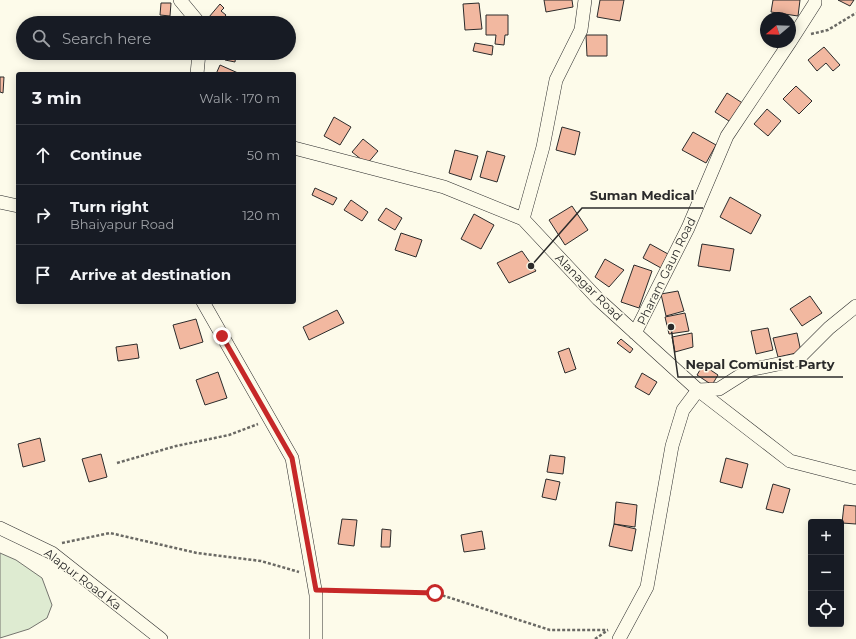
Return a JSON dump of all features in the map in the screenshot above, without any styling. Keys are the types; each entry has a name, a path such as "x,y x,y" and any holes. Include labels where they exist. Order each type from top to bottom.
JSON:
{"street":[{"path":"180,0 193,16"},
{"path":"523,219 543,147 556,80 581,30 585,0"},
{"name":"Pharam Gaun Road","path":"796,32 815,3 815,0"},
{"name":"Pharam Gaun Road","path":"635,334 688,228 727,136 785,48"},
{"path":"197,72 199,60"},
{"name":"Alanagar Road","path":"296,149 444,186 523,219 598,299 698,390 790,461 856,478"},
{"path":"0,202 16,206"},
{"path":"204,304 292,458 316,590 316,639"},
{"path":"619,639 647,587 672,446 684,410 698,390 719,389 749,370 797,360 829,328 856,306"},
{"name":"Alapur Road Ka","path":"0,528 52,553 161,639"}],"path":[{"path":"796,39 828,30 856,13"},
{"path":"117,464 176,446 229,435 269,419"},
{"path":"41,548 110,533 197,553 261,561 313,576"},
{"path":"316,590 435,593 550,630 608,630"}],"green space":[{"path":"0,553 16,560 42,578 52,605 47,618 29,629 0,638"}],"building":[{"path":"544,0 572,0 573,7 546,12"},
{"path":"600,0 624,0 620,21 597,17"},
{"path":"773,0 800,0 798,16 796,16 796,12 771,12"},
{"path":"838,0 854,0 850,6"},
{"path":"161,3 171,3 170,16 160,15"},
{"path":"479,3 482,29 465,30 463,4"},
{"path":"220,4 224,8 221,11 226,15 225,16 210,16"},
{"path":"486,15 508,15 508,35 505,35 504,45 495,44 496,35 486,35"},
{"path":"586,35 607,35 607,56 587,56"},
{"path":"475,43 493,46 492,55 473,51"},
{"path":"824,47 840,65 833,71 826,63 817,71 808,60"},
{"path":"225,60 235,60 235,62"},
{"path":"220,65 236,72 217,72"},
{"path":"0,77 4,77 3,93 0,92"},
{"path":"796,86 812,101 799,114 783,99"},
{"path":"727,93 744,104 732,123 715,112"},
{"path":"767,109 781,121 768,136 754,124"},
{"path":"334,117 351,127 340,145 324,136"},
{"path":"562,127 580,132 575,155 556,150"},
{"path":"693,132 716,145 706,163 682,150"},
{"path":"363,139 378,151 367,164 352,152"},
{"path":"455,150 478,156 471,180 449,173"},
{"path":"487,151 505,156 497,182 480,177"},
{"path":"315,188 337,198 333,205 312,195"},
{"path":"730,197 761,215 751,234 720,217"},
{"path":"351,200 368,212 362,221 344,210"},
{"path":"572,206 588,230 565,245 549,220"},
{"path":"386,208 402,218 395,230 378,220"},
{"path":"474,214 494,225 481,249 461,239"},
{"path":"401,233 422,240 416,257 395,250"},
{"path":"650,244 668,254 661,268 643,258"},
{"path":"702,244 734,249 730,271 698,266"},
{"path":"522,251 536,271 509,283 497,263"},
{"path":"605,259 624,270 609,287 595,277"},
{"path":"634,265 652,271 639,308 621,302"},
{"path":"678,291 684,311 666,316 661,294"},
{"path":"810,296 822,313 802,326 790,309"},
{"path":"337,310 344,323 309,340 303,327"},
{"path":"685,313 689,331 669,334 665,317"},
{"path":"196,319 203,342 180,349 173,325"},
{"path":"768,328 773,350 756,354 751,331"},
{"path":"692,333 693,347 675,352 672,337"},
{"path":"797,333 801,352 778,357 773,338"},
{"path":"621,339 633,349 630,353 617,343"},
{"path":"137,344 139,358 118,361 116,347"},
{"path":"569,348 576,369 565,373 558,352"},
{"path":"703,365 718,375 712,385 697,375"},
{"path":"218,372 227,398 205,405 196,380"},
{"path":"642,373 657,382 649,395 635,387"},
{"path":"40,438 45,461 23,467 18,444"},
{"path":"101,454 107,477 89,482 82,459"},
{"path":"550,455 565,457 563,474 547,472"},
{"path":"726,458 748,464 742,488 720,482"},
{"path":"546,479 560,482 556,500 542,497"},
{"path":"773,484 790,489 783,513 766,509"},
{"path":"616,502 637,505 635,527 614,524"},
{"path":"844,505 856,506 856,524 844,523 844,519 842,519"},
{"path":"342,519 357,520 354,546 338,544"},
{"path":"614,524 636,529 632,551 609,546"},
{"path":"382,529 391,530 390,547 381,547"},
{"path":"482,531 485,549 464,552 461,535"}],"place":[{"name":"Suman Medical","path":"531,266"},
{"name":"Nepal Comunist Party","path":"671,327"}],"route":[{"path":"222,336 292,458 316,590 435,593"}]}
